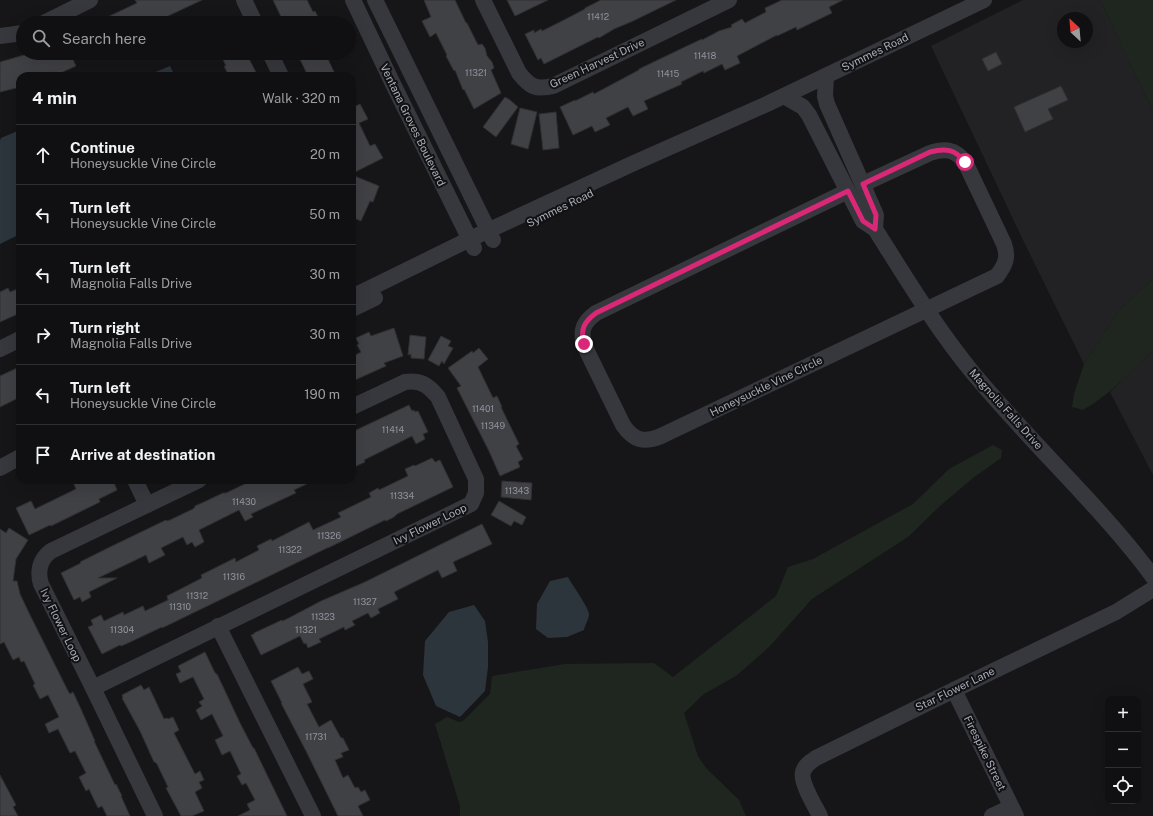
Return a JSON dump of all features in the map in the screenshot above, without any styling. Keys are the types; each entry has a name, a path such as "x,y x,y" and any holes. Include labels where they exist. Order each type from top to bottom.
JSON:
{"street":[{"path":"54,16 70,4 90,0"},
{"path":"244,0 252,16"},
{"name":"Ventana Groves Boulevard","path":"353,0 472,244"},
{"name":"Ventana Groves Boulevard","path":"375,0 491,236"},
{"name":"Green Harvest Drive","path":"483,0 519,73 526,82 534,87 544,88 553,86 729,0"},
{"name":"Symmes Road","path":"356,295 634,172 767,104 984,0"},
{"path":"0,36 16,34"},
{"path":"274,60 280,72"},
{"name":"Magnolia Falls Drive","path":"826,76 826,104 876,215 875,229"},
{"name":"Magnolia Falls Drive","path":"784,96 803,107 810,115 863,221 875,229 925,310 973,373 1110,523 1153,577"},
{"name":"Honeysuckle Vine Circle","path":"848,191 596,313 587,320 583,329 582,337 584,344 628,432 634,437 642,440 651,440 997,276 1003,268 1006,259 1004,244 965,162 954,152 937,150 930,152 863,184"},
{"name":"Symmes Road","path":"356,307 472,244"},
{"path":"0,349 16,342"},
{"name":"Ivy Flower Loop","path":"92,688 471,504 476,493 476,479 438,397 433,390 420,382 405,382 356,405"},
{"path":"0,468 16,459"},
{"path":"0,477 16,470"},
{"path":"138,484 152,503"},
{"path":"148,484 152,503"},
{"name":"Ivy Flower Loop","path":"155,816 41,584 39,576 40,564 43,558 51,552 191,484"},
{"name":"Star Flower Lane","path":"820,816 804,783 802,773 807,765 816,758 1116,612 1153,589"},
{"path":"218,626 313,816"},
{"name":"Firespike Street","path":"954,690 1013,811"},
{"path":"992,816 1013,811"}],"shaded area":[{"path":"1023,0 1100,0 1153,111 1153,279 1121,308 1084,364 1022,238 931,46"},
{"path":"1100,0 1153,0 1153,111"},
{"path":"170,66 173,72 156,72"},
{"path":"16,132 16,236 0,244 0,141 1,138"},
{"path":"1153,279 1153,350 1120,382 1093,404 1083,410 1072,407 1074,394 1084,364 1121,308"},
{"path":"1153,350 1153,475 1110,392"},
{"path":"993,445 1002,450 1001,458 973,478 940,506 908,537 812,599 769,647 736,676 704,694 684,713 698,756 706,768 739,800 746,816 460,816 460,806 435,724 447,717 459,722 463,721 490,694 492,676 565,664 654,663 673,677 776,596 788,567 813,559 913,504 949,469"},
{"path":"568,577 588,610 588,618 584,630 567,637 548,638 536,629 537,604 550,581"},
{"path":"474,605 485,621 488,642 488,667 485,691 460,717 436,706 423,675 425,641 449,612"}],"building":[{"path":"135,0 202,0 168,16 110,16 137,3"},
{"path":"273,0 307,0 313,12 315,11 318,16 281,16"},
{"path":"424,0 455,0 478,45 482,44 485,48 487,56 492,62 494,68 491,70 501,93 474,109 464,89 463,90 455,70 454,71 446,56 447,55 436,33 430,37 422,21 431,17"},
{"path":"507,0 548,0 515,16"},
{"path":"601,0 676,0 544,64 541,58 538,60 525,34 534,30 534,33 541,29 542,31"},
{"path":"782,0 843,0 829,7 832,13 797,30 796,27 777,35 737,56 740,63 725,70 722,64 704,73 703,71 681,82 682,84 644,101 648,109 633,116 628,107 606,118 610,125 595,132 592,126 573,135 560,107 593,92 594,94 639,69 719,31 732,27 731,25 742,19 745,23 766,12 765,8"},
{"path":"996,52 1002,64 988,71 982,59"},
{"path":"16,57 16,60 73,60 76,66 63,72 16,72 16,88 0,92 0,62"},
{"path":"223,60 250,60 256,72 227,72 224,66 226,66"},
{"path":"300,60 328,60 334,72 306,72"},
{"path":"1061,86 1068,100 1048,109 1053,119 1025,132 1014,107"},
{"path":"505,97 518,107 496,137 483,127"},
{"path":"360,104 368,119 359,123 370,146 375,144 383,158 356,172 356,106"},
{"path":"520,108 537,112 528,149 511,144"},
{"path":"556,112 559,148 543,150 539,114"},
{"path":"356,177 379,186 373,202 370,201 361,221 356,219"},
{"path":"8,288 10,292 16,290 16,315 0,322 0,292"},
{"path":"394,328 403,356 384,363 386,366 356,379 356,355 361,352 357,345 359,344 356,338 369,332 371,336"},
{"path":"410,335 426,337 424,359 411,358 411,354 408,355"},
{"path":"441,336 451,341 448,346 453,348 444,364 442,361 439,366 428,360"},
{"path":"479,348 488,359 478,367 493,398 497,396 519,444 516,446 523,459 518,462 520,467 500,476 457,388 461,386 448,368 472,351 473,353"},
{"path":"16,368 16,399 0,407 0,376"},
{"path":"409,405 412,411 418,411 428,432 423,434 425,439 416,444 412,436 364,460 365,462 356,466 356,430"},
{"path":"432,458 435,462 440,460 453,487 397,514 386,521 385,520 162,628 102,654 88,627 93,625 91,620 101,615 104,621 123,612 124,615 143,606 145,611 168,600 167,596 202,578 201,575 235,558 236,562 259,550 257,546 271,539 272,541 309,522 313,530 341,517 338,513 371,497 369,493 378,488 379,490 408,476 405,469"},
{"path":"502,481 532,483 531,500 501,497"},
{"path":"74,484 115,484 117,490 99,499 100,502 29,535 16,508 31,501 35,509 76,489"},
{"path":"245,484 307,484 294,490 296,493 251,514 253,517 245,521 239,510 199,530 204,542 195,547 192,542 187,545 183,537 161,548 165,555 149,563 146,555 98,578 117,578 89,592 91,597 82,602 80,597 74,600 61,573 110,547 166,520 170,520 193,509 195,506"},
{"path":"499,501 526,517 522,525 514,521 511,526 491,515"},
{"path":"482,524 492,544 453,562 457,571 442,578 438,570 394,592 398,599 378,609 380,613 371,618 368,613 352,621 355,625 345,630 344,627 319,639 321,642 308,648 300,636 261,655 251,635 254,633 365,582"},
{"path":"9,528 28,540 16,559 13,581 17,581 20,594 68,691 70,694 73,692 94,741 115,785 116,784 122,796 130,816 107,816 102,806 98,808 89,789 86,791 79,777 86,773 75,751 70,753 58,729 49,733 45,724 59,717 48,695 40,699 33,685 35,684 24,661 21,662 19,657 13,660 4,642 0,644 0,529 6,533"},
{"path":"205,652 287,816 238,816 250,810 247,804 255,800 246,783 242,785 237,776 241,774 230,751 222,755 215,740 223,736 212,714 201,720 196,710 202,706 199,702 204,699 193,677 180,683 176,674 181,672 178,666"},
{"path":"298,667 302,674 309,671 313,679 303,684 312,702 307,704 319,727 331,720 349,750 341,753 343,757 335,760 343,778 348,775 355,788 358,787 361,792 365,790 370,800 358,806 363,816 338,816 271,681"},
{"path":"141,685 144,690 149,687 164,719 173,717 179,730 174,733 195,774 200,771 204,780 199,782 202,788 195,792 204,811 192,816 181,816 166,788 168,787 157,764 154,762 140,731 122,698 122,695"},
{"path":"0,775 16,805 13,807 18,816 0,816"}],"route":[{"path":"584,344 582,337 583,329 587,320 596,313 848,191 863,221 875,229 876,215 863,184 937,150 954,152 965,162"}]}
